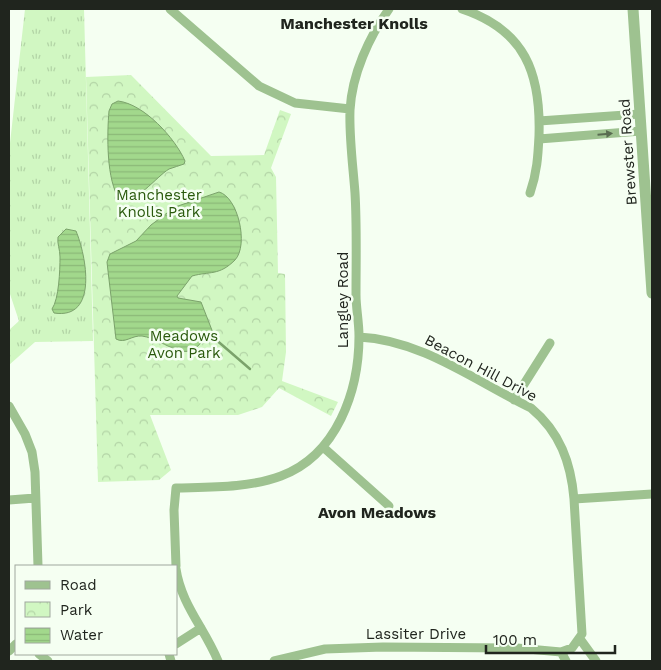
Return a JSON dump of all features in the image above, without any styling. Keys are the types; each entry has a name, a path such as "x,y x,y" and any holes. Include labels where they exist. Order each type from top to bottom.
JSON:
{"street":[{"path":"170,9 259,86 295,103 350,109"},
{"name":"Langley Road","path":"176,565 174,510 176,488 244,484 268,480 293,470 313,457 323,447 345,412 353,385 359,337 356,218 350,109 357,75 369,42 389,9"},
{"path":"462,9 491,21 520,48 527,58 534,79 539,121 538,163 530,193"},
{"name":"Brewster Road","path":"633,9 652,293"},
{"path":"539,121 640,114"},
{"path":"584,118 585,136"},
{"path":"539,140 641,131"},
{"name":"Beacon Hill Drive","path":"359,337 381,338 410,346 530,408 545,420 554,432 572,477 574,499"},
{"path":"514,400 550,343"},
{"path":"9,406 25,434 32,452 35,472 38,565"},
{"path":"323,447 389,506"},
{"path":"566,661 560,652 572,648 582,634 574,499 652,494"},
{"path":"9,500 35,498"},
{"name":"Langley Road","path":"178,585 184,601 218,661"},
{"path":"178,643 201,628"},
{"path":"580,639 596,661"},
{"name":"Lassiter Drive","path":"274,661 325,649 383,647 518,648 560,652"}],"green space":[{"path":"25,9 84,9 93,341 35,342 9,365 9,330 19,321 9,291 9,152"},
{"path":"131,75 211,156 264,155 280,110 291,114 271,168 276,177 278,273 285,274 286,352 282,381 338,402 331,416 279,388 262,407 238,415 150,415 171,470 159,480 98,482 86,77"}],"water":[{"path":"118,101 128,103 148,115 174,142 185,161 184,164 169,169 133,198 126,200 120,200 115,192 108,157 109,111 112,104"},
{"path":"219,192 226,196 236,212 241,233 239,253 235,260 224,269 192,276 177,296 178,298 201,302 215,338 205,337 198,346 184,351 176,350 151,338 142,336 126,340 116,339 107,262 110,254 136,241 151,225 175,207"},
{"path":"66,229 76,231 80,242 86,284 78,307 68,312 54,313 52,309 58,292 60,269 58,237"}],"waterway":[{"path":"214,338 250,369"}],"district":[{"name":"Manchester Knolls","path":"354,23"},
{"name":"Avon Meadows","path":"377,512"}],"park label":[{"name":"Manchester Knolls Park","path":"159,204"},
{"name":"Meadows Avon Park","path":"184,344"}]}
